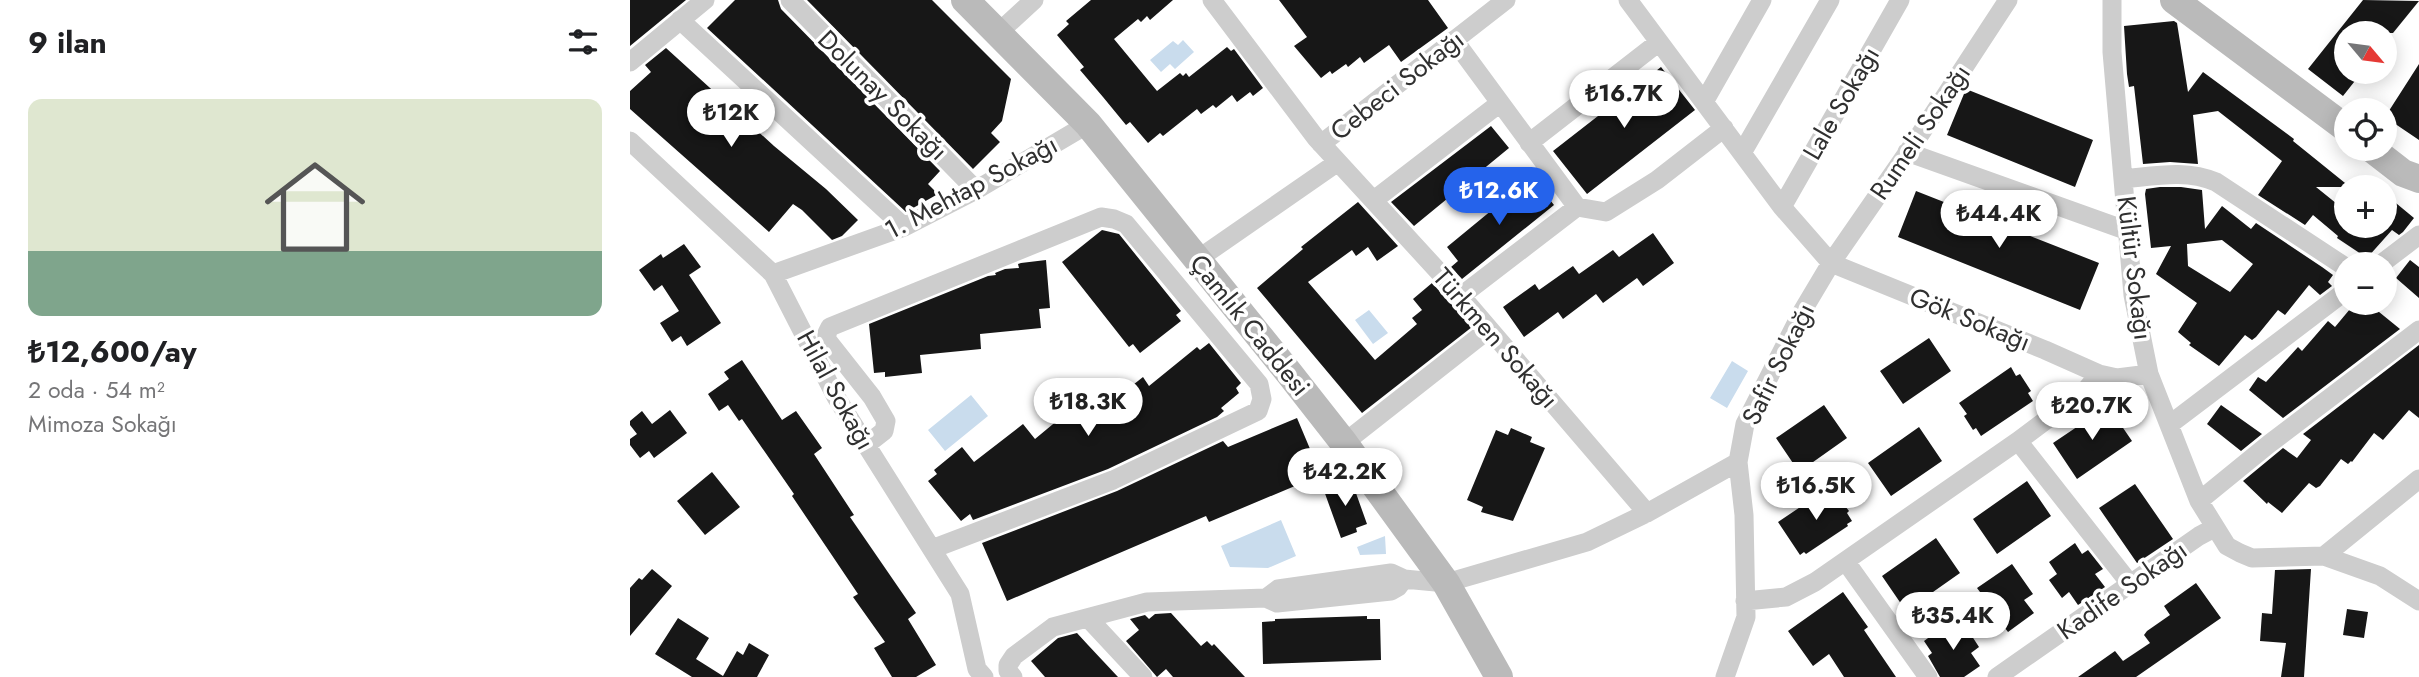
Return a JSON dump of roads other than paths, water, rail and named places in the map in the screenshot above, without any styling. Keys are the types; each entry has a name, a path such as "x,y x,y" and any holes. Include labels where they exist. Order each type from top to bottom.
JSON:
{"main road":[{"name":"Çamlık Caddesi","path":"965,0 1088,124 1344,443 1446,583 1499,677"},
{"path":"2174,0 2334,119"},
{"path":"2388,161 2403,173 2419,179"}],"street":[{"path":"631,60 705,0"},
{"name":"Dolunay Sokağı","path":"790,0 976,190"},
{"path":"998,33 1034,0"},
{"name":"Türkmen Sokağı","path":"1212,0 1321,144 1461,296 1647,513"},
{"name":"Cebeci Sokağı","path":"1321,144 1506,0"},
{"path":"1628,0 1782,207 1830,262"},
{"path":"1704,102 1762,0"},
{"path":"1742,153 1830,0"},
{"name":"Lale Sokağı","path":"1782,207 1900,0"},
{"name":"Rumeli Sokağı","path":"1830,262 2008,0"},
{"name":"Kültür Sokağı","path":"2112,0 2112,52 2133,295 2150,374 2169,425 2199,501 2227,546 2252,558 2324,556"},
{"path":"680,20 904,227"},
{"path":"1454,40 1577,207 1606,212 1657,180 1724,128"},
{"path":"1530,143 1660,42"},
{"path":"1374,200 1500,103"},
{"name":"1. Mehtap Sokağı","path":"773,274 904,227 976,190 1088,124"},
{"name":"Hilal Sokağı","path":"630,141 773,274 836,397 960,593 977,669 985,677"},
{"path":"1907,152 2128,230"},
{"path":"1198,259 1338,162"},
{"path":"2123,179 2189,173 2203,176 2216,181 2334,259"},
{"path":"1461,296 1577,207"},
{"path":"862,438 884,431 886,421 827,340 830,327 1101,217 1126,224 1259,384 1262,399 1258,411 1113,480 932,549"},
{"path":"2397,252 2419,235"},
{"name":"Gök Sokağı","path":"1830,262 2045,349 2099,374 2117,378 2150,374"},
{"name":"Safir Sokağı","path":"1725,677 1746,617 1744,515 1738,462 1745,424 1830,262"},
{"path":"2169,425 2334,300"},
{"path":"1344,443 1489,329"},
{"path":"2199,501 2269,444 2419,331"},
{"path":"1745,601 1786,597 1846,562 2018,441 2085,391 2099,374"},
{"path":"2018,441 2132,585"},
{"path":"1013,677 1008,671 1014,656 1054,627 1147,602 1266,598 1277,603 1391,591 1404,579 1446,583 1587,542 1647,513 1738,462"},
{"path":"2324,556 2419,479"},
{"name":"Kadife Sokağı","path":"1997,677 2214,528"},
{"path":"2324,556 2380,576 2419,601"},
{"path":"1846,562 1928,677"},
{"path":"1088,618 1143,677"}],"water":[{"path":"1183,40 1194,52 1175,69 1170,64 1161,72 1150,60 1173,41 1178,45"},
{"path":"1369,310 1388,333 1373,344 1355,320"},
{"path":"1732,361 1748,371 1727,408 1710,398"},
{"path":"971,395 988,416 945,451 928,430"},
{"path":"1281,520 1296,556 1268,568 1230,567 1221,546"},
{"path":"1385,536 1386,554 1360,555 1357,547"}]}
